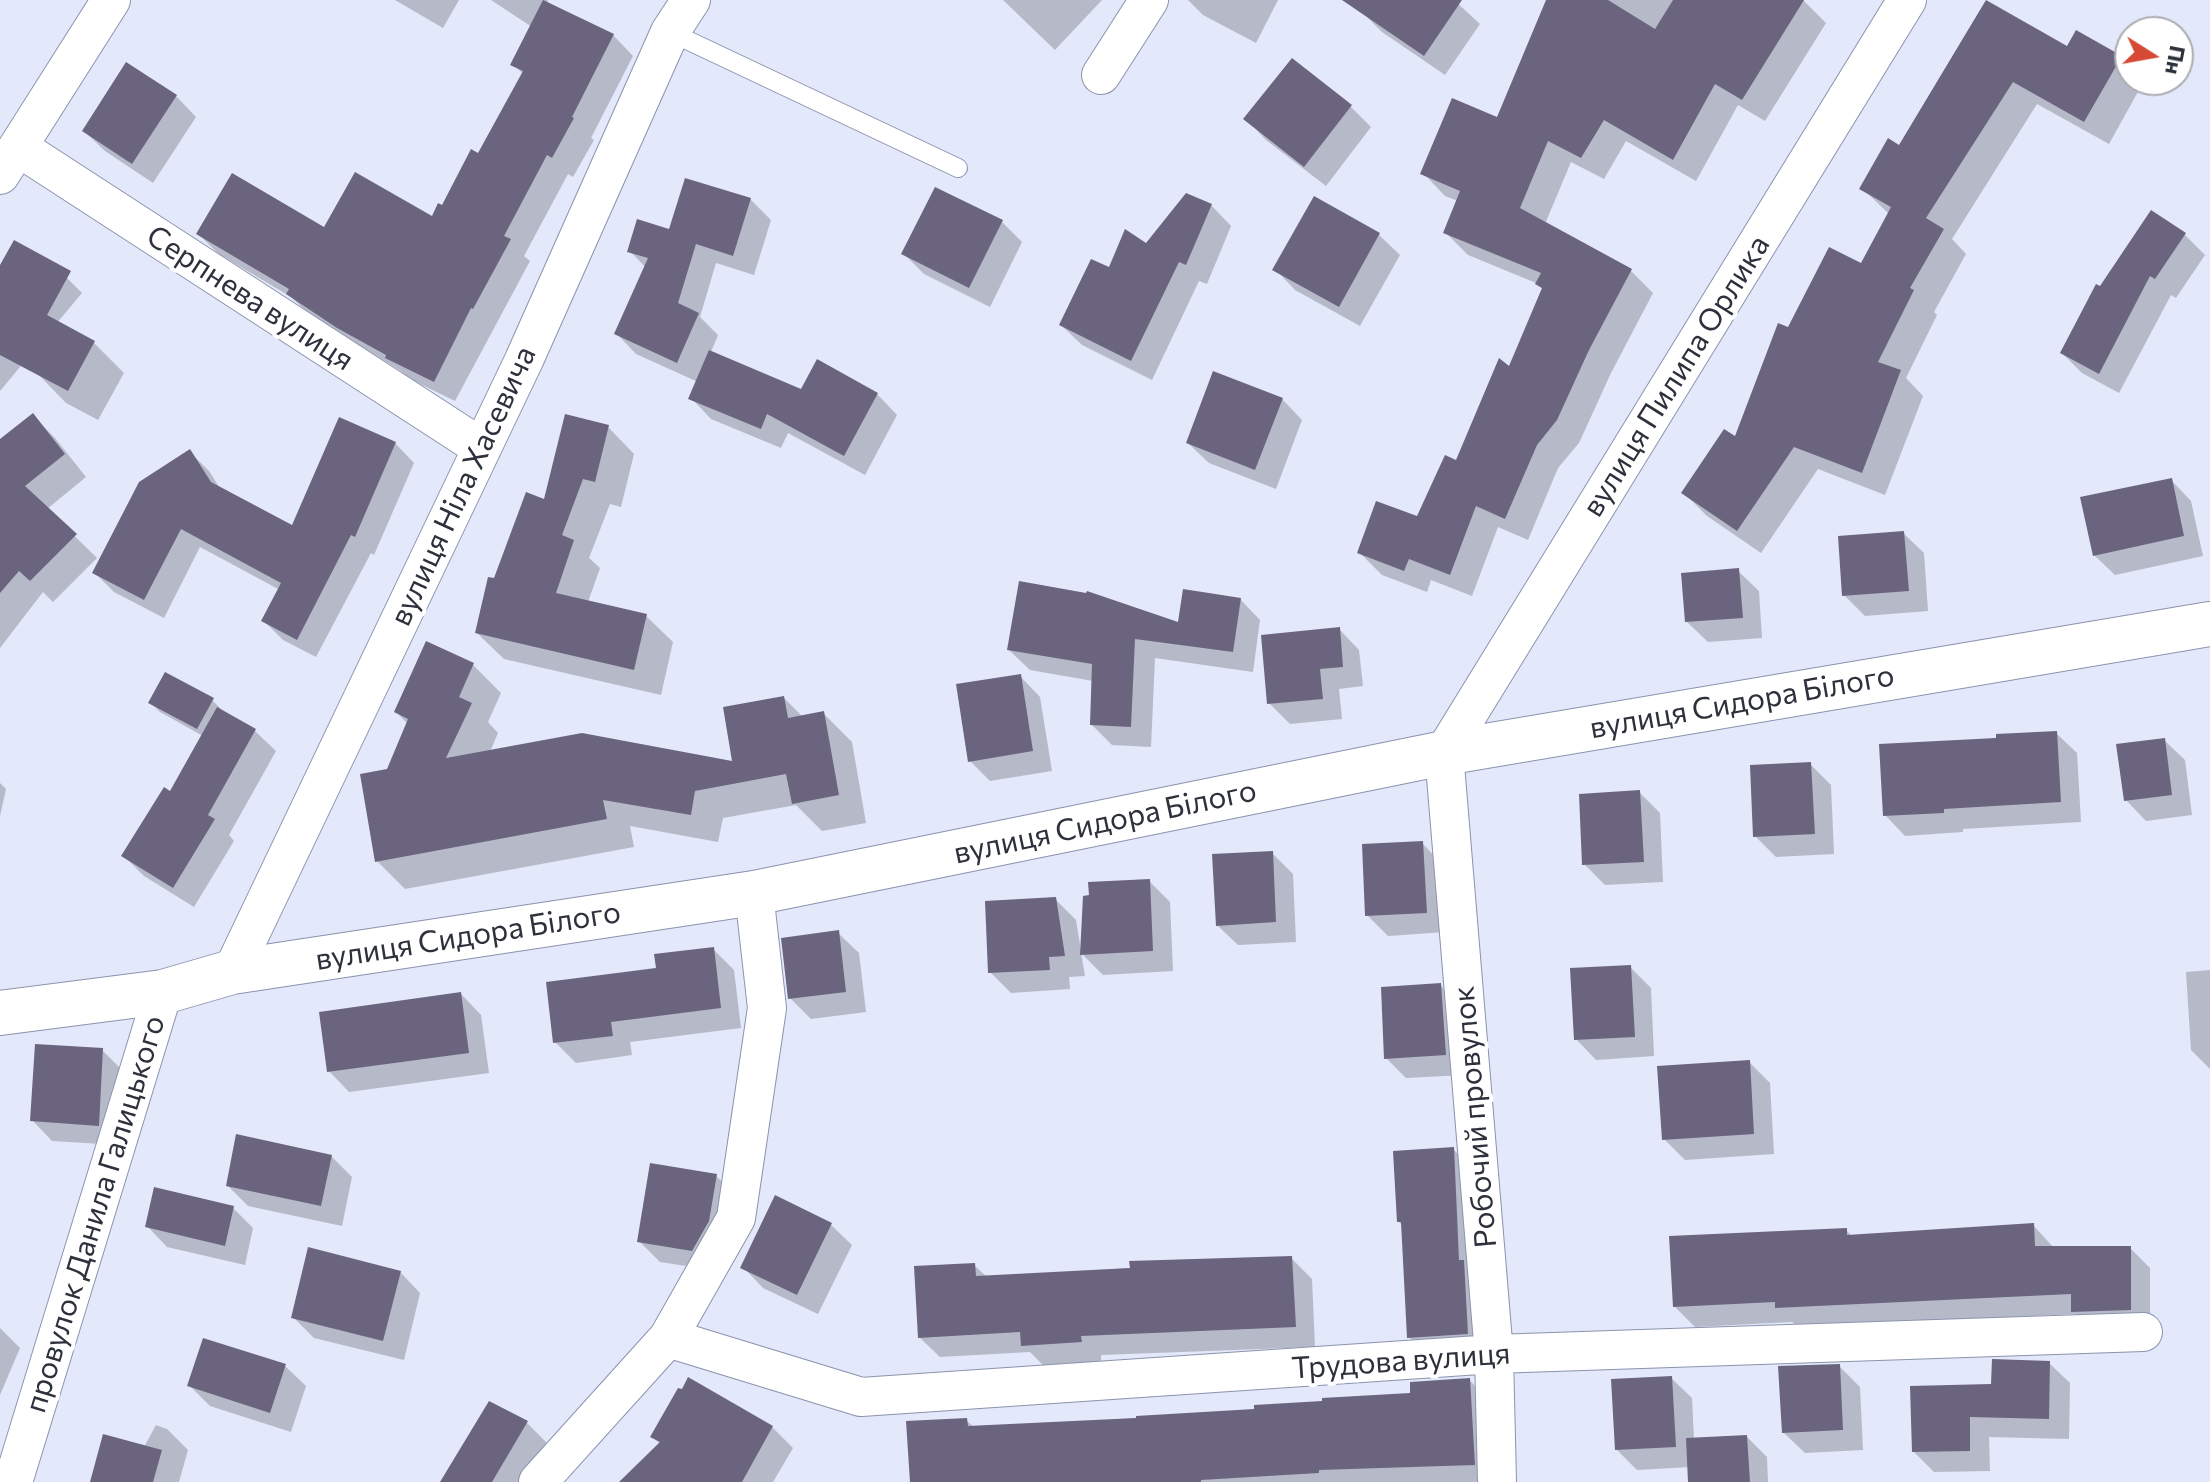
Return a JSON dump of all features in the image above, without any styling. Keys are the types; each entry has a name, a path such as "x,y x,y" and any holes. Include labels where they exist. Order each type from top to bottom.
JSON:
{"street":[{"name":"Серпнева вулиця","path":"111,0 9,161 482,448"},
{"path":"1101,75 1149,0"},
{"name":"вулиця Пилипа Орлика","path":"1444,753 1907,0"},
{"name":"вулиця Ніла Хасевича","path":"232,972 524,360 682,9"},
{"name":"вулиця Сидора Білого","path":"0,1013 163,992 232,972 754,893 1444,753 2210,624"},
{"name":"Робочий провулок","path":"1444,753 1494,1354 1497,1482"},
{"path":"538,1482 668,1338 736,1218 767,1008 754,893"},
{"name":"провулок Данила Галицького","path":"13,1482 163,992"},
{"name":"Трудова вулиця","path":"668,1338 861,1397 1494,1354 2143,1332"}],"lane":[{"path":"682,9 958,168"}],"building":[{"path":"543,0 614,34 574,118 552,158 547,155 504,236 511,239 471,308 434,382 385,358 386,355 337,328 286,294 289,289 196,234 232,173 324,227 355,172 432,216 438,203 442,205 471,149 478,153 523,71 510,65"},
{"path":"1342,0 1462,0 1424,56"},
{"path":"1546,0 1608,0 1655,29 1673,0 1804,0 1742,100 1715,84 1673,160 1604,120 1581,158 1548,141 1520,208 1632,269 1589,350 1557,420 1537,445 1505,519 1476,506 1450,575 1409,559 1404,571 1357,553 1376,501 1417,516 1445,455 1456,460 1499,358 1509,366 1542,288 1535,284 1541,273 1443,233 1460,191 1420,174 1452,98 1497,117"},
{"path":"1986,0 2067,46 2076,30 2114,51 2114,70 2084,122 2013,82 1926,218 1944,229 1910,288 1914,290 1878,362 1901,370 1862,473 1794,447 1737,531 1681,493 1724,429 1735,436 1778,323 1788,327 1829,247 1861,263 1891,207 1859,189 1888,138 1899,145"},
{"path":"1292,58 1352,105 1304,167 1243,119"},
{"path":"126,62 177,95 132,164 82,131"},
{"path":"685,178 751,198 733,256 696,244 678,303 699,313 677,363 614,334 648,258 627,252 637,219 669,229"},
{"path":"935,187 1003,220 969,288 901,254"},
{"path":"1186,193 1212,204 1186,265 1179,262 1131,361 1059,325 1091,259 1109,267 1125,229 1146,243"},
{"path":"1314,196 1380,233 1339,307 1272,270"},
{"path":"2151,210 2186,233 2155,279 2150,276 2099,374 2060,353 2096,284 2100,286"},
{"path":"14,240 71,271 47,315 95,341 68,391 0,355 0,265"},
{"path":"709,350 801,389 817,359 878,393 844,456 767,414 761,429 688,399"},
{"path":"1213,371 1283,398 1255,470 1186,443"},
{"path":"33,413 65,454 25,486 77,534 30,581 19,571 0,593 0,439"},
{"path":"565,414 609,425 595,482 583,479 562,535 574,540 556,593 647,614 634,670 475,633 488,577 494,578 526,492 544,499"},
{"path":"339,417 396,442 355,537 351,535 297,640 261,621 281,583 181,529 144,600 92,573 139,482 190,449 211,482 292,525"},
{"path":"2172,478 2184,536 2093,556 2080,497"},
{"path":"1904,531 1909,591 1842,596 1838,536"},
{"path":"1739,568 1743,618 1685,622 1681,573"},
{"path":"1019,581 1087,591 1178,622 1183,589 1241,598 1233,652 1135,639 1131,727 1090,725 1092,664 1007,650"},
{"path":"1340,627 1343,667 1320,669 1323,699 1267,704 1261,635"},
{"path":"426,641 474,663 459,697 472,703 446,758 582,733 732,761 723,707 784,696 788,718 824,711 839,795 792,804 786,774 695,791 691,815 603,800 607,819 375,862 360,774 387,769 408,719 394,712"},
{"path":"165,672 214,698 197,729 148,703"},
{"path":"1021,674 1033,751 968,762 956,684"},
{"path":"217,707 256,729 208,815 215,819 173,888 121,856 164,787 170,791"},
{"path":"2057,731 2061,802 1883,816 1879,744 1996,738 1996,734"},
{"path":"2165,738 2172,795 2124,801 2116,744"},
{"path":"1811,762 1815,834 1753,837 1750,765"},
{"path":"1640,790 1644,862 1582,865 1579,794"},
{"path":"1423,841 1427,913 1365,916 1362,844"},
{"path":"1273,851 1276,922 1216,926 1212,854"},
{"path":"1150,879 1153,951 1080,955 1083,896 1089,895 1088,882"},
{"path":"1056,897 1065,956 1049,957 1050,970 988,973 985,901"},
{"path":"839,930 846,992 788,999 781,938"},
{"path":"714,947 721,1008 611,1022 613,1036 553,1043 546,982 656,968 654,954"},
{"path":"1631,965 1635,1037 1574,1040 1570,968"},
{"path":"1441,983 1446,1055 1384,1059 1381,987"},
{"path":"461,992 469,1053 327,1072 319,1012"},
{"path":"35,1044 103,1048 99,1126 30,1121"},
{"path":"1750,1060 1754,1134 1662,1140 1657,1066"},
{"path":"236,1134 332,1155 321,1206 226,1186"},
{"path":"1454,1147 1459,1260 1464,1260 1468,1334 1407,1338 1401,1222 1397,1222 1393,1151"},
{"path":"650,1163 717,1174 709,1221 692,1251 637,1242"},
{"path":"154,1187 234,1206 225,1246 145,1227"},
{"path":"775,1195 832,1223 797,1295 740,1268"},
{"path":"2034,1223 2035,1246 2131,1246 2131,1310 2071,1312 2071,1294 1775,1308 1775,1302 1673,1307 1669,1236 1847,1228 1847,1235"},
{"path":"308,1247 401,1271 383,1341 291,1318"},
{"path":"1292,1256 1296,1327 1081,1336 1082,1342 1021,1346 1020,1332 918,1338 914,1266 975,1263 976,1276 1130,1268 1129,1261"},
{"path":"203,1338 286,1364 270,1413 187,1386"},
{"path":"1992,1359 2050,1361 2049,1419 1970,1417 1970,1451 1912,1452 1910,1386 1991,1384"},
{"path":"1840,1364 1843,1430 1782,1433 1778,1366"},
{"path":"1672,1376 1676,1447 1615,1450 1611,1379"},
{"path":"688,1377 773,1426 742,1482 619,1482 660,1442 650,1437 678,1388 682,1389"},
{"path":"1470,1378 1475,1465 1319,1470 1319,1473 1201,1482 910,1482 906,1421 967,1418 968,1426 1136,1418 1254,1409 1254,1405 1322,1401 1322,1398 1410,1393 1410,1382"},
{"path":"489,1401 528,1421 492,1482 440,1482"},
{"path":"103,1434 162,1450 153,1482 90,1482"},
{"path":"1747,1435 1750,1482 1688,1482 1686,1438"}]}
